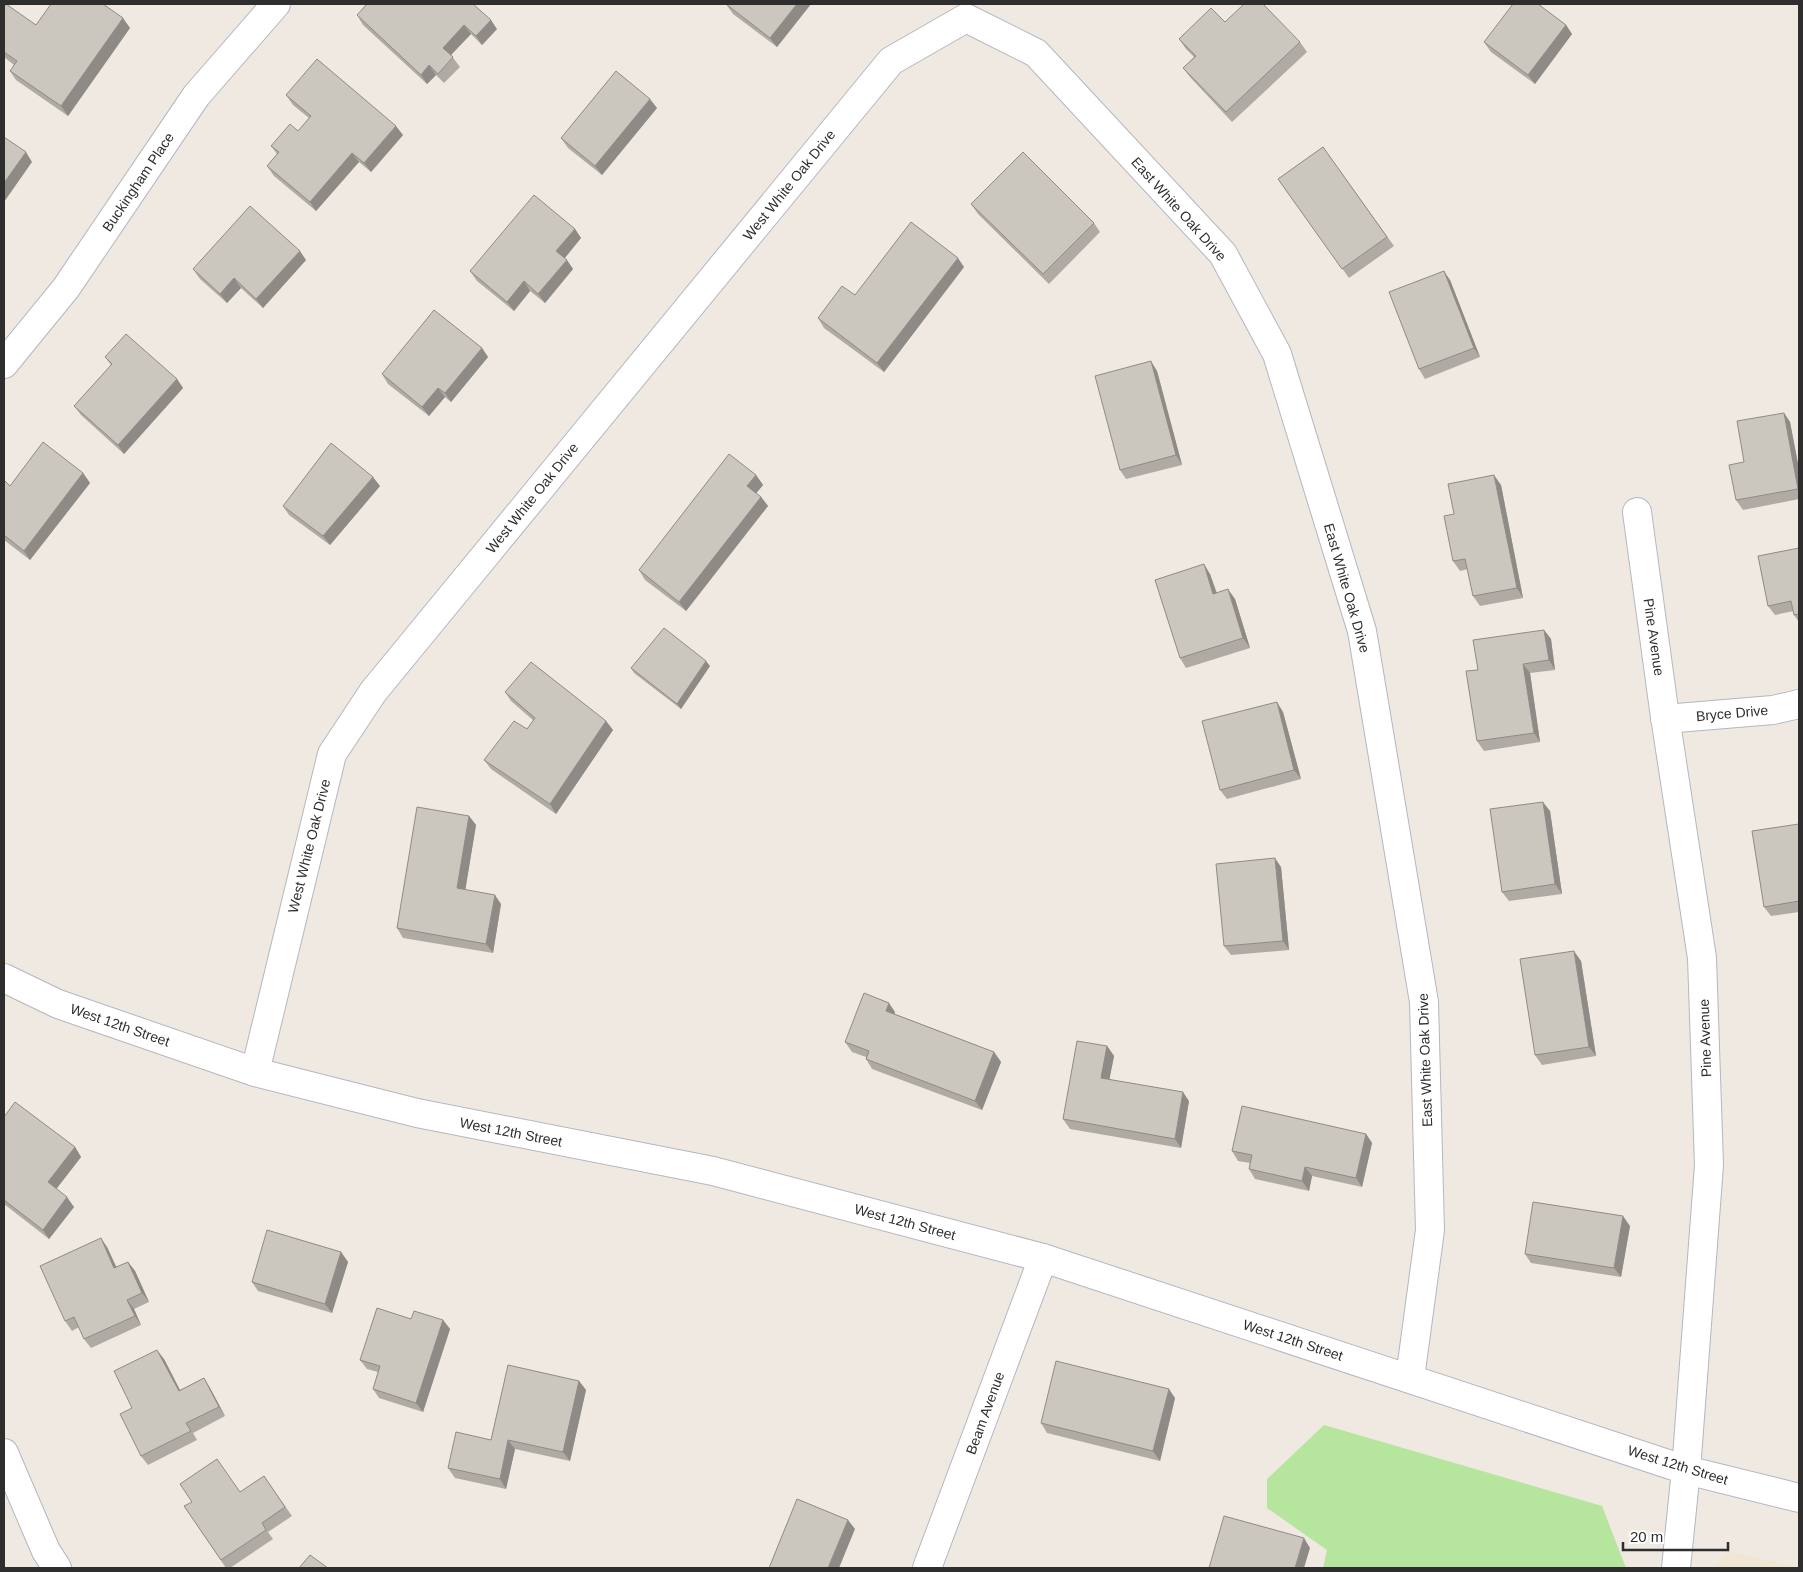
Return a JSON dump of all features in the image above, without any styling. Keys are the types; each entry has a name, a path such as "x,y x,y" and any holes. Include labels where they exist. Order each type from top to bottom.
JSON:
{"street":[{"name":"Buckingham Place","path":"4,364 66,288 196,96 276,4"},
{"name":"West White Oak Drive","path":"255,1072 332,754 368,700 891,61 966,18"},
{"name":"East White Oak Drive","path":"966,18 1036,53 1223,254 1277,354 1362,631 1424,1002 1430,1230 1410,1378"},
{"name":"Pine Avenue","path":"1637,512 1665,719 1702,958 1709,1165 1686,1470 1676,1568"},
{"name":"Bryce Drive","path":"1665,719 1773,710 1799,704"},
{"name":"West 12th Street","path":"4,978 58,1004 255,1072 417,1113 713,1171 1042,1258 1686,1470 1799,1498"},
{"name":"Beam Avenue","path":"927,1568 1042,1258"},
{"path":"4,1453 46,1551 57,1568"}],"shaded area":[{"path":"1728,1552 1799,1567 1799,1568 1715,1568"}],"green space":[{"path":"1324,1425 1602,1506 1626,1568 1323,1568 1327,1550 1267,1508 1267,1479"}],"building":[{"path":"6,4 36,25 51,4 103,4 123,18 61,106 10,71 17,61 4,52 4,7"},
{"path":"367,4 473,4 491,20 476,36 464,25 443,48 453,57 438,74 429,65 421,75 357,15"},
{"path":"726,4 797,4 770,38"},
{"path":"1244,4 1263,4 1300,42 1226,112 1183,68 1196,56 1179,39 1211,8 1225,22"},
{"path":"1513,4 1538,4 1566,25 1528,75 1484,42"},
{"path":"317,59 396,126 364,163 352,153 310,202 267,166 279,152 271,146 290,124 298,131 311,116 286,95"},
{"path":"616,71 650,99 595,166 561,138"},
{"path":"4,137 26,152 4,183"},
{"path":"1323,147 1387,237 1342,269 1278,179"},
{"path":"1023,152 1094,223 1043,274 971,204"},
{"path":"534,195 575,229 556,251 567,260 538,294 524,281 507,302 470,271"},
{"path":"250,206 300,251 256,299 234,278 220,294 193,269"},
{"path":"911,222 958,258 877,363 818,318 842,286 855,295"},
{"path":"1444,271 1474,348 1419,369 1389,292"},
{"path":"434,310 482,348 445,393 438,388 422,407 382,374"},
{"path":"126,334 177,379 118,445 74,406 112,364 105,357"},
{"path":"1151,361 1176,455 1120,470 1095,376"},
{"path":"1784,413 1798,489 1736,500 1729,465 1744,462 1737,421"},
{"path":"43,442 83,473 24,551 4,535 4,480 10,486"},
{"path":"331,443 373,477 323,536 283,506"},
{"path":"729,454 756,475 747,486 761,497 679,602 639,570"},
{"path":"1494,475 1517,588 1473,596 1465,559 1453,561 1444,516 1454,514 1448,484"},
{"path":"1799,548 1799,614 1794,615 1791,601 1768,606 1758,556"},
{"path":"1204,564 1213,594 1228,589 1243,638 1180,658 1155,580"},
{"path":"664,628 706,661 677,704 631,668"},
{"path":"1544,630 1549,660 1523,664 1534,733 1477,741 1466,671 1478,670 1473,640"},
{"path":"531,662 606,721 550,804 484,760 514,721 527,729 535,718 505,692"},
{"path":"1277,702 1294,770 1220,790 1202,721"},
{"path":"1543,802 1555,884 1502,892 1490,809"},
{"path":"417,807 469,816 457,888 495,895 486,944 397,928"},
{"path":"1799,824 1799,901 1764,907 1752,831"},
{"path":"1275,858 1283,941 1224,946 1216,864"},
{"path":"1574,951 1589,1047 1535,1055 1520,959"},
{"path":"864,993 889,1003 886,1011 994,1052 975,1101 866,1059 869,1051 845,1042"},
{"path":"1077,1041 1107,1046 1101,1078 1183,1092 1175,1139 1063,1119"},
{"path":"15,1102 75,1147 48,1182 67,1197 43,1230 4,1200 4,1117"},
{"path":"1242,1106 1366,1134 1356,1178 1305,1167 1302,1181 1249,1169 1252,1155 1232,1151"},
{"path":"1533,1202 1623,1216 1614,1268 1525,1254"},
{"path":"267,1230 341,1252 325,1304 252,1282"},
{"path":"101,1238 114,1268 128,1262 142,1293 127,1300 135,1316 84,1339 74,1317 65,1321 40,1266"},
{"path":"377,1308 411,1319 414,1311 443,1320 416,1403 373,1389 380,1366 360,1360"},
{"path":"157,1350 179,1391 204,1378 219,1407 186,1423 191,1431 141,1456 120,1414 132,1408 114,1371"},
{"path":"1056,1361 1169,1389 1153,1451 1041,1423"},
{"path":"508,1365 579,1381 563,1452 508,1440 500,1479 448,1468 456,1432 491,1440"},
{"path":"217,1459 240,1492 264,1476 285,1507 262,1523 266,1530 221,1560 184,1506 192,1502 180,1484"},
{"path":"797,1499 848,1520 828,1568 769,1568"},
{"path":"1224,1516 1304,1538 1295,1568 1209,1568"},
{"path":"310,1555 328,1568 299,1568"}]}
